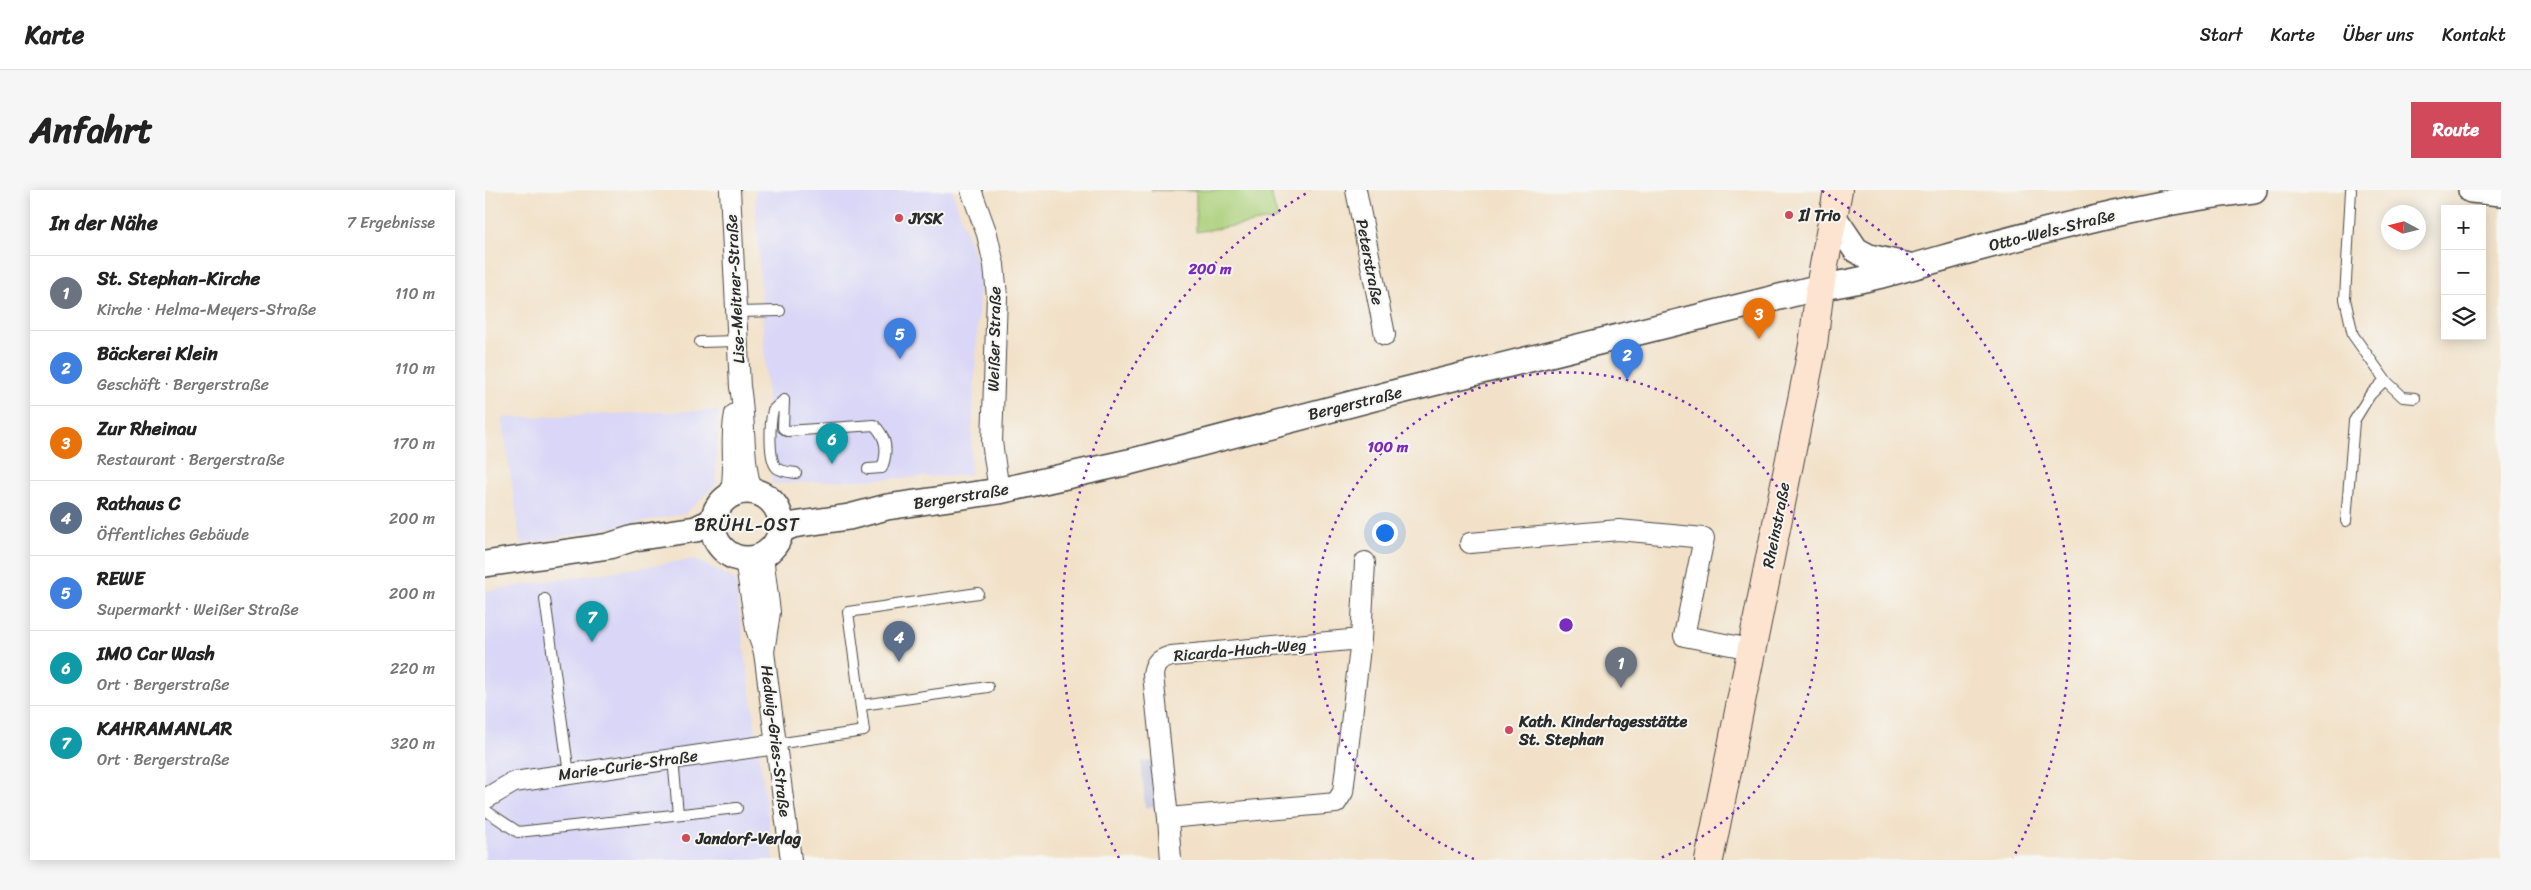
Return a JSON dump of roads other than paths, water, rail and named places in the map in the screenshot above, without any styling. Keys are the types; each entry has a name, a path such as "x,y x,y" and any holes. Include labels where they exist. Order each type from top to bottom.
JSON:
{"main road":[{"name":"Rheinstraße","path":"1709,860 1813,345 1820,287 1835,203"}],"street":[{"name":"Lise-Meitner-Straße","path":"730,190 737,341 748,477 741,493"},
{"name":"Weißer Straße","path":"971,190 987,234 994,265 997,296 991,442 999,491"},
{"name":"Peterstraße","path":"1355,190 1385,335"},
{"name":"Otto-Wels-Straße","path":"1820,287 1855,282 2047,230 2144,208 2254,190"},
{"path":"2471,190 2501,193"},
{"name":"Otto-Wels-Straße","path":"1835,203 1856,250 1869,257 1911,266"},
{"name":"Bergerstraße","path":"778,518 793,525 849,517 887,507 999,491 1138,460 1397,392 1820,287"},
{"path":"741,493 763,495 778,518 772,549 754,558 735,558 720,547 715,540 713,522 719,504 741,493"},
{"path":"485,564 609,546 634,538 696,529 713,522"},
{"path":"1470,543 1619,530 1704,538 1683,636 1751,649"},
{"path":"609,546 653,549 710,545 720,547"},
{"name":"Hedwig-Gries-Straße","path":"754,558 756,629 764,652 791,860"},
{"path":"1168,818 1335,803 1340,799 1343,792 1361,639 1365,562"},
{"name":"Ricarda-Huch-Weg","path":"1171,860 1153,675 1155,666 1160,659 1171,656 1361,639"},
{"name":"Marie-Curie-Straße","path":"485,799 514,782 776,744"}],"lane":[{"path":"2351,190 2345,299 2353,334 2385,380 2403,397 2415,398"},
{"path":"736,312 780,311"},
{"path":"700,342 737,341"},
{"path":"2347,521 2354,421 2370,395 2385,380"},
{"path":"796,473 784,472 775,466 771,456 773,410 784,400 783,428 787,431 874,426 883,433 886,457 882,468 869,469"},
{"path":"776,744 864,730 848,612 978,593"},
{"path":"545,599 569,774"},
{"path":"861,705 988,688"},
{"path":"673,758 678,814"},
{"path":"485,810 518,832 737,808"}],"place":[{"name":"Il Trio","path":"1789,215"},
{"name":"JYSK","path":"899,218"},
{"name":"Zur Rheinau","path":"1759,339"},
{"name":"REWE","path":"900,359"},
{"name":"Bäckerei Klein","path":"1627,380"},
{"name":"IMO Car Wash","path":"832,464"},
{"name":"KAHRAMANLAR","path":"592,642"},
{"name":"Rathaus C","path":"899,662"},
{"name":"St. Stephan-Kirche","path":"1621,688"},
{"name":"Kath. Kindertagesstätte St. Stephan","path":"1509,730"},
{"name":"Jandorf-Verlag","path":"686,838"}],"district":[{"name":"BRÜHL-OST","path":"747,525"}]}
